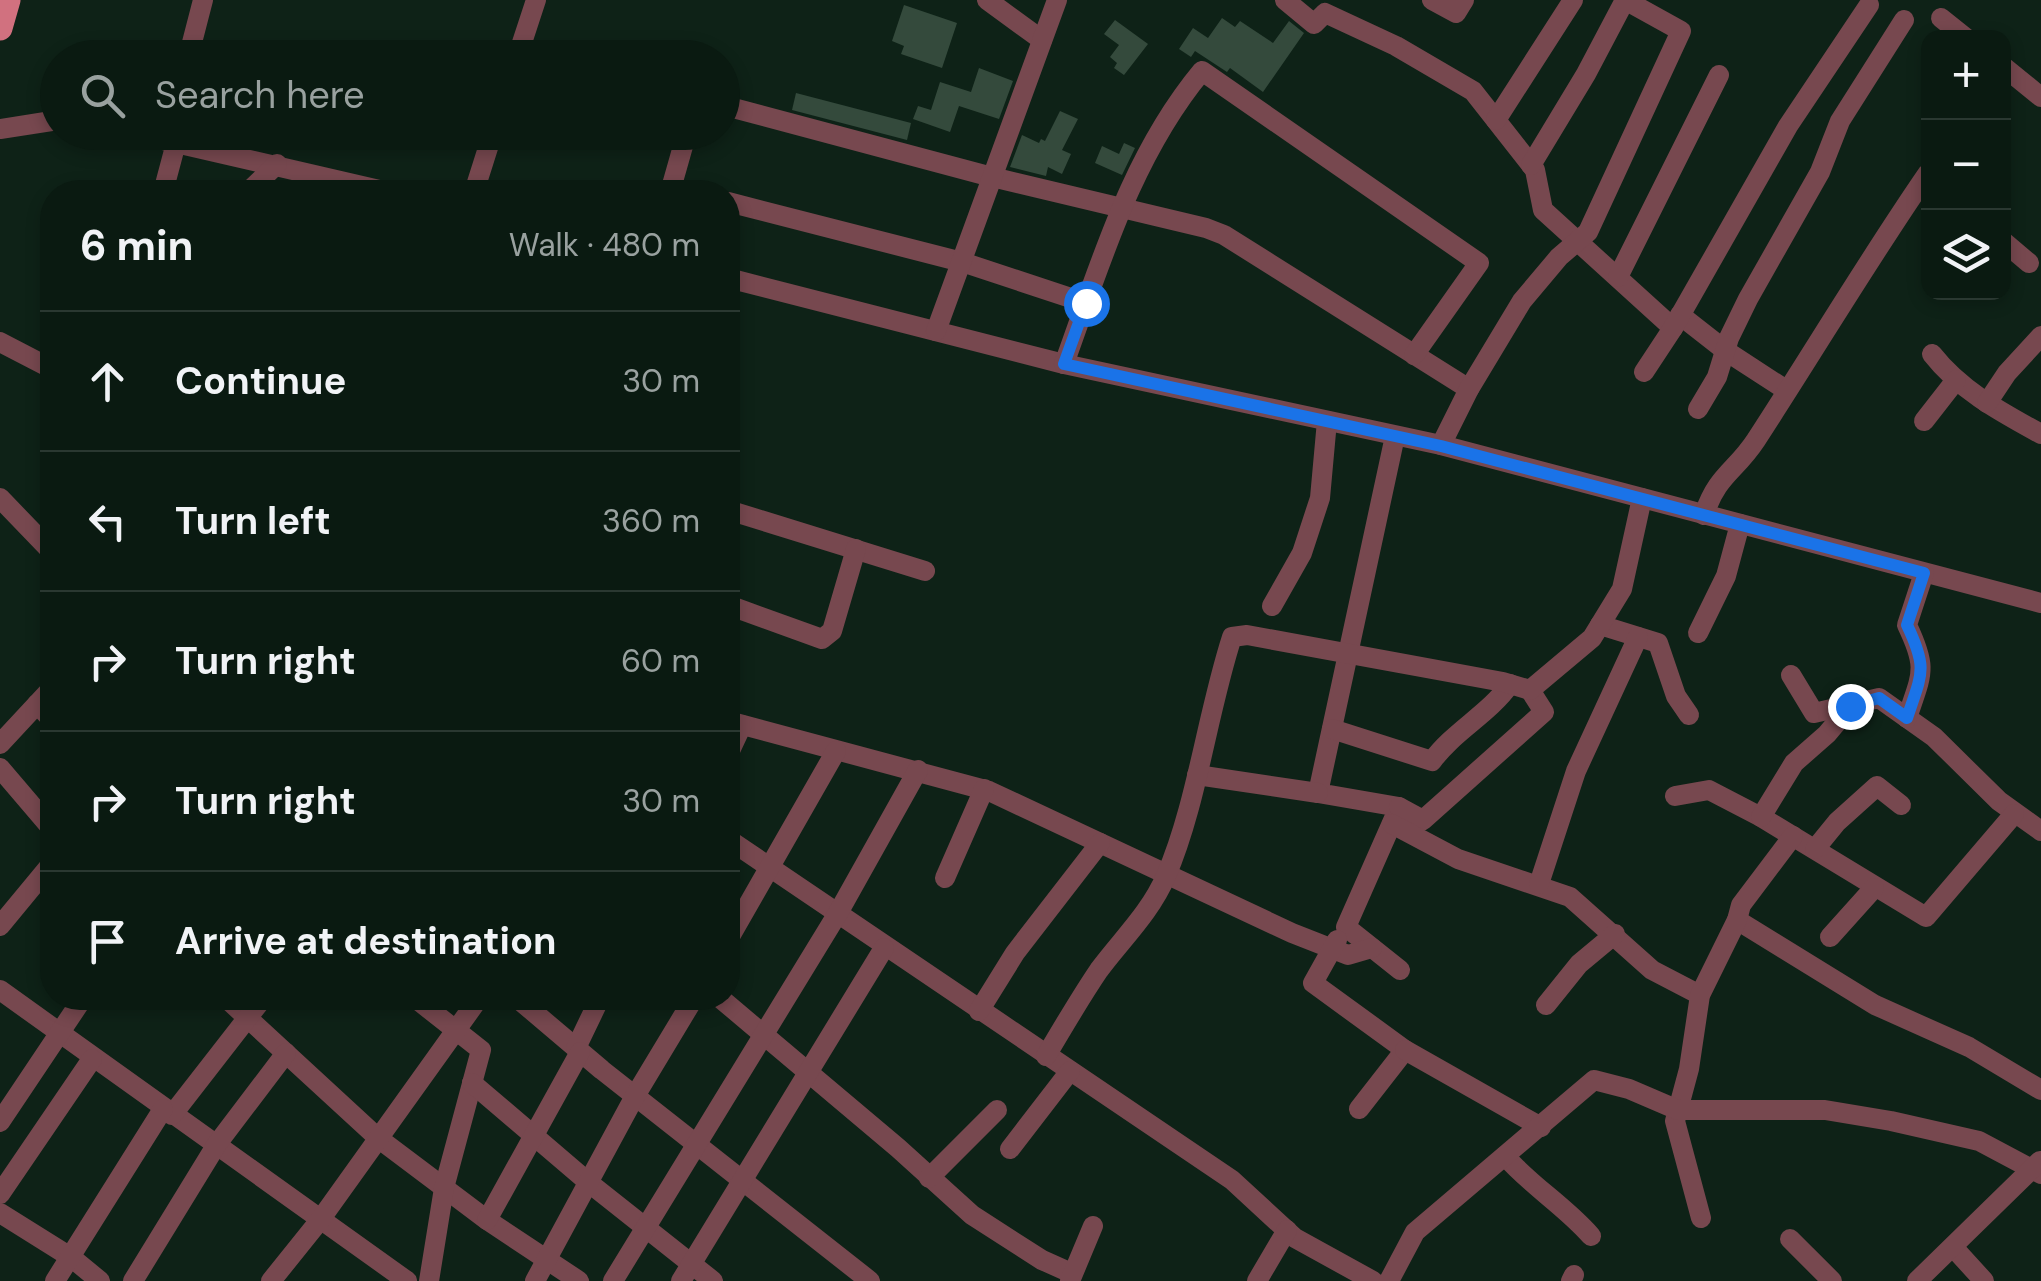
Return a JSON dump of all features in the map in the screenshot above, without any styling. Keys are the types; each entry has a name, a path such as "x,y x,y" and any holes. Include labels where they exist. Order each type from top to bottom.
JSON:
{"main road":[{"path":"0,28 8,0"}],"street":[{"path":"193,40 204,0"},
{"path":"524,40 536,0"},
{"path":"987,0 1042,40"},
{"path":"936,331 1057,0"},
{"path":"1286,0 1314,24 1325,13 1396,46 1473,91 1531,165 1543,210 1618,277 1677,321 1786,390"},
{"path":"1432,0 1456,13 1464,0"},
{"path":"1496,120 1573,0"},
{"path":"1441,446 1522,300 1559,257 1588,232 1680,31 1624,0 1586,74 1531,165"},
{"path":"1644,372 1788,126 1869,5"},
{"path":"1941,18 1956,30"},
{"path":"1698,409 1717,377 1748,299 1820,172 1840,122 1904,20"},
{"path":"1064,364 1122,206 1166,116 1202,70 1479,262 1414,356"},
{"path":"2011,73 2041,97"},
{"path":"1618,277 1719,75"},
{"path":"740,110 1224,235 1470,389"},
{"path":"0,128 40,122"},
{"path":"165,180 169,150"},
{"path":"217,150 340,180"},
{"path":"478,180 487,150"},
{"path":"676,180 682,150"},
{"path":"260,180 277,164"},
{"path":"1704,515 1712,489 1744,456 1921,187"},
{"path":"740,205 962,262 1086,303"},
{"path":"2011,248 2029,262"},
{"path":"740,281 1064,364 1441,446 2041,603"},
{"path":"1987,403 2006,372 2041,336"},
{"path":"0,342 40,363"},
{"path":"1932,354 1956,380 1987,403 2041,434"},
{"path":"1924,421 1956,380"},
{"path":"1272,606 1302,552 1320,498 1326,420"},
{"path":"1318,793 1395,436"},
{"path":"0,498 40,540"},
{"path":"1332,730 1432,761 1443,746 1500,699 1582,649 1622,588 1642,498"},
{"path":"740,514 925,571"},
{"path":"1698,633 1726,576 1740,524"},
{"path":"740,609 822,639 832,631 856,549"},
{"path":"1907,718 1922,672 1922,657 1907,625 1924,573"},
{"path":"1600,624 1658,643 1676,696 1689,715"},
{"path":"1046,1056 1100,970 1148,911 1167,874 1232,638 1247,635 1520,687 1544,712 1423,820 1395,816 1318,793 1197,775"},
{"path":"1539,884 1576,771 1638,637"},
{"path":"1791,675 1814,712 1857,698 1879,698 1934,737 2014,814 2041,830"},
{"path":"1762,817 1794,763 1827,734 1857,698"},
{"path":"0,744 40,702"},
{"path":"740,724 984,790 1332,949 1348,955 1372,948"},
{"path":"740,919 836,751"},
{"path":"0,768 40,815"},
{"path":"614,1281 838,913 918,770"},
{"path":"1814,849 1876,786 1902,805"},
{"path":"945,878 984,790"},
{"path":"1676,796 1708,790 1762,817 1926,917 2014,814"},
{"path":"1395,816 1458,859 1570,897 1652,970 1700,995"},
{"path":"1395,816 1346,927 1313,984 1405,1050 1541,1127"},
{"path":"1701,1218 1676,1121 1700,995 1738,920 1740,905 1792,836"},
{"path":"979,1011 1016,953 1100,843"},
{"path":"740,847 1232,1180 1286,1230 1373,1281"},
{"path":"0,926 40,878"},
{"path":"1830,936 1874,888"},
{"path":"1738,920 1875,1004 1969,1047 2041,1090"},
{"path":"1346,927 1400,970"},
{"path":"1546,1005 1579,964 1615,934"},
{"path":"687,1272 884,948"},
{"path":"0,990 407,1281"},
{"path":"0,1122 74,1010"},
{"path":"240,1010 378,1138 487,1220 579,1281"},
{"path":"55,1281 168,1112 254,1010"},
{"path":"429,1010 481,1050 444,1188 430,1281"},
{"path":"272,1281 471,1010"},
{"path":"532,1010 870,1281"},
{"path":"487,1220 578,1050 595,1010"},
{"path":"534,1281 687,1010"},
{"path":"735,1010 972,1215 1070,1277 1093,1226"},
{"path":"1358,1109 1405,1050"},
{"path":"133,1281 217,1144 286,1053"},
{"path":"0,1194 92,1059"},
{"path":"1010,1149 1070,1072"},
{"path":"1389,1281 1415,1232 1594,1080 1629,1088 1678,1110 1738,1107 1842,1113 1978,1141 2039,1167 1917,1281"},
{"path":"472,1083 645,1227 687,1272 714,1281"},
{"path":"929,1178 997,1110"},
{"path":"1505,1156 1526,1180 1575,1217 1592,1236"},
{"path":"0,1213 72,1258 100,1281"},
{"path":"1257,1281 1286,1230"},
{"path":"1790,1240 1832,1281"},
{"path":"1953,1246 1984,1281"}],"building":[{"path":"904,5 957,23 942,68 901,54 904,46 892,41"},
{"path":"1222,18 1235,27 1240,21 1273,43 1289,21 1304,33 1263,92 1230,68 1227,72 1195,51 1191,57 1179,49 1193,28 1208,38"},
{"path":"1115,20 1148,44 1124,75 1114,68 1117,63 1110,57 1119,45 1104,34"},
{"path":"979,68 1013,81 999,119 959,106 950,132 913,119 918,106 931,110 940,82 971,92"},
{"path":"796,93 911,123 907,140 792,110"},
{"path":"1060,111 1078,119 1062,150 1071,154 1062,174 1048,167 1046,176 1010,167 1022,135 1039,143 1041,139 1045,141"},
{"path":"1124,143 1135,148 1122,175 1095,163 1102,146 1119,154"}],"route":[{"path":"1086,303 1064,364 1441,446 1924,573 1907,625 1922,657 1922,672 1907,718 1879,698 1850,706"}]}
